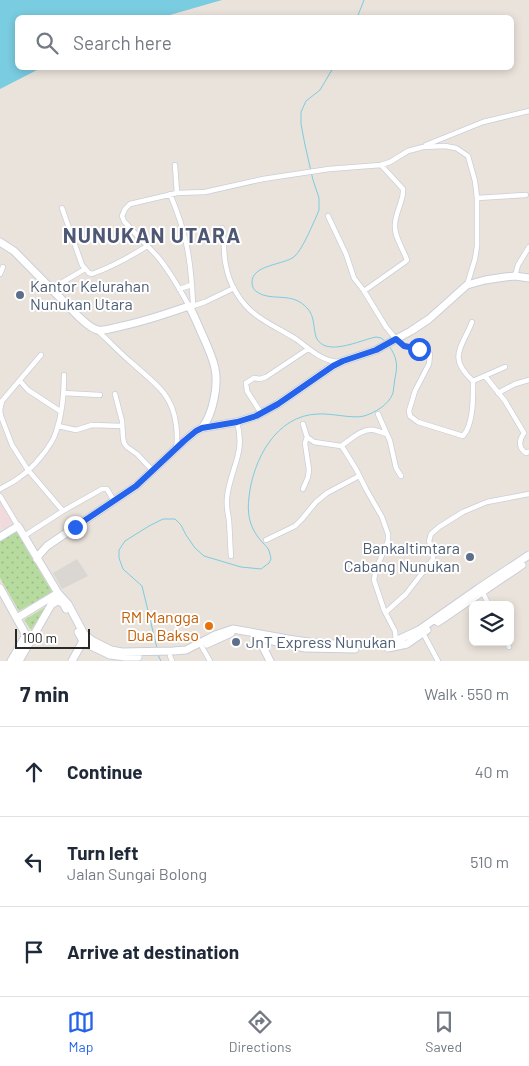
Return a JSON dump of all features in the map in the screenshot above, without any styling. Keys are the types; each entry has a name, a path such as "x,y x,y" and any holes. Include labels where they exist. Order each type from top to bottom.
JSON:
{"main road":[{"path":"0,242 14,251 88,325 97,330 127,325 191,307 211,354 216,371 216,387 212,408 202,428"},
{"path":"32,551 47,546 114,502 136,486 176,448 202,428 237,422 261,413 333,366 381,348 421,325 467,286 485,280 515,276 529,278"},
{"path":"0,537 18,526 87,637 123,657"},
{"path":"37,559 47,546"},
{"path":"168,656 186,650 231,629 305,648 382,648 404,645 529,555"},
{"path":"11,661 51,605 57,601 63,603 84,641 110,655 123,657 150,654 168,656 188,654 232,633 336,644 385,644 419,630 529,561"},
{"path":"0,588 28,637"},
{"path":"18,618 58,593"},
{"path":"260,636 270,661"},
{"path":"18,661 28,637"},
{"path":"72,661 84,641"}],"street":[{"path":"191,307 164,265 124,221 122,216 125,208 130,204 177,192 205,192 262,178 381,165 408,151 483,122 529,111"},
{"path":"423,146 456,148 469,158 477,198 477,246 467,286"},
{"path":"175,165 177,192"},
{"path":"364,291 406,260 395,229 395,220 403,189 381,165"},
{"path":"170,194 180,219 190,256 191,307"},
{"path":"477,198 526,195"},
{"path":"62,208 70,234 85,269 89,273 97,272 147,246"},
{"path":"328,216 350,262 354,278 364,291 393,341 430,353 431,355 409,414 413,419 462,436 466,431 472,410 473,381 461,367 459,361 460,347 472,322"},
{"path":"222,228 226,266 234,288 242,300 256,315 299,341 325,360 341,362"},
{"path":"515,276 518,265 529,247"},
{"path":"0,274 4,267"},
{"path":"51,289 85,269"},
{"path":"180,289 192,285"},
{"path":"191,307 234,288"},
{"path":"97,330 149,377 171,403 177,431 176,448"},
{"path":"261,413 247,391 246,383 254,378 266,377 308,348"},
{"path":"41,355 2,401 0,410 12,445 28,470 63,512"},
{"path":"473,381 505,367"},
{"path":"0,489 21,477 52,441 58,426 64,393 64,375"},
{"path":"484,376 505,401 524,433"},
{"path":"498,393 508,386 529,380"},
{"path":"20,381 28,390 60,412"},
{"path":"64,393 100,395"},
{"path":"116,394 124,443 153,471"},
{"path":"378,414 387,434 396,468 401,476"},
{"path":"230,556 227,502 240,446 240,432 237,422"},
{"path":"303,424 307,437 305,443 308,470 308,477 303,489"},
{"path":"58,426 76,430 92,425 122,426"},
{"path":"529,428 520,439 520,446 524,452 529,452"},
{"path":"340,446 367,431 374,430 387,434"},
{"path":"307,437 314,442 340,446 347,452 382,516 388,534 388,541 374,574 386,612 396,631 396,641"},
{"path":"266,540 295,526 316,502 327,493 360,476"},
{"path":"24,536 102,489 107,489 114,502"},
{"path":"386,612 406,594 433,559 433,552 428,541 431,534 438,527 463,512 487,502 529,494"},
{"path":"0,496 18,526"},
{"path":"481,590 487,601"},
{"path":"423,632 438,661"},
{"path":"202,647 210,661"}],"shaded area":[{"path":"0,502 13,523 3,530 0,524"},
{"path":"77,559 88,576 62,589 53,573"}],"green space":[{"path":"16,531 52,592 19,611 0,578 0,540"},
{"path":"47,606 31,630 24,620"}],"water":[{"path":"0,0 222,0 170,15 15,15 15,70 37,70 0,89"}],"waterway":[{"path":"358,15 364,0"},
{"path":"332,70 320,90 306,101 301,112 301,124 313,180 319,198 319,210 310,231 295,256 263,268 253,277 252,284 255,290 263,295 289,298 301,303 310,311 316,337 327,346 343,346 376,337 385,341"},
{"path":"157,648 142,586 123,569 119,558 119,550 125,541 163,519 175,519 181,525 195,548 204,556 241,567 261,569 269,563 271,559 270,554 253,528 248,508 251,483 269,442 290,422 303,416 323,414 359,417 372,413 385,405 393,393 396,369 394,354 389,346"},
{"path":"158,655 161,661"}],"place":[{"name":"Kantor Kelurahan Nunukan Utara","path":"20,295"},
{"name":"Bankaltimtara Cabang Nunukan","path":"470,557"},
{"name":"RM Mangga Dua Bakso","path":"209,626"},
{"name":"JnT Express Nunukan","path":"236,642"}],"district":[{"name":"NUNUKAN UTARA","path":"152,236"}],"route":[{"path":"75,527 136,486 196,431 209,426 237,422 256,416 278,404 333,366 376,350 396,339 401,345 419,349"}]}
